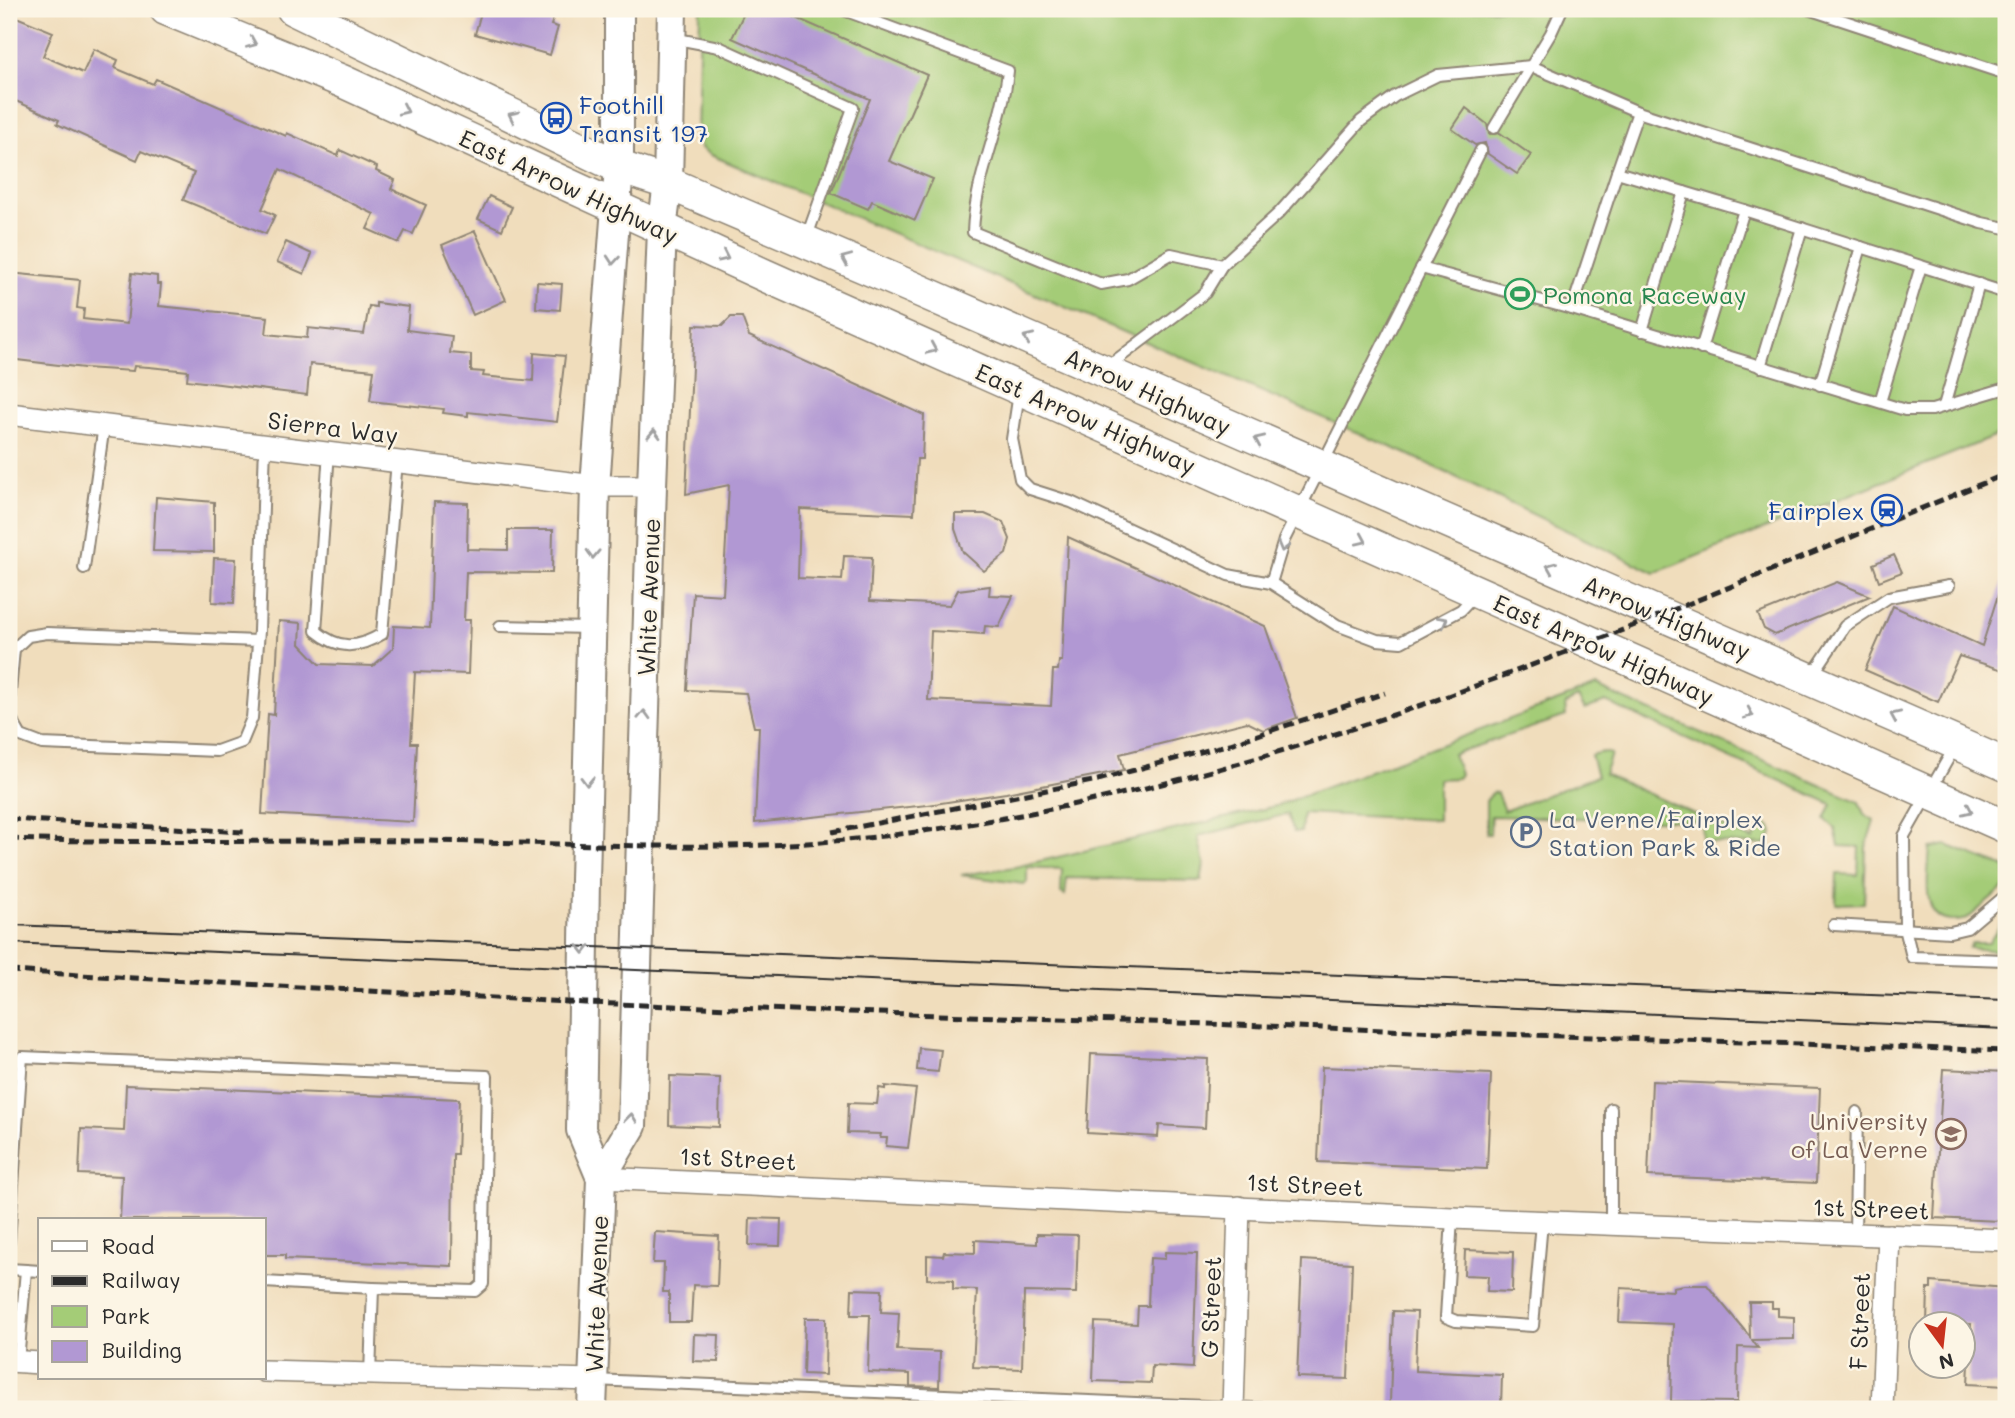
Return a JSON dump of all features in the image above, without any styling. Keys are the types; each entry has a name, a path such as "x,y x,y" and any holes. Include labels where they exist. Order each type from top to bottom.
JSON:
{"main road":[{"name":"East Arrow Highway","path":"166,9 342,81 662,229 2006,827"},
{"name":"Arrow Highway","path":"293,9 619,167 668,183 806,242 2006,765"},
{"name":"White Avenue","path":"592,1409 601,1178 581,1130 590,628 595,486 619,167 619,9"},
{"name":"White Avenue","path":"601,1178 632,1126 652,486 662,229 668,183 672,9"}],"street":[{"name":"Sierra Way","path":"9,414 595,486 652,486"},
{"name":"1st Street","path":"601,1178 1542,1222 2006,1240"},
{"name":"G Street","path":"1233,1408 1239,1207"},
{"name":"F Street","path":"1882,1409 1889,1235"},
{"path":"14,1362 38,1363"},
{"path":"266,1371 593,1381"}],"lane":[{"path":"841,9 1008,71 1005,104 974,201 973,232 1101,284 1128,279 1171,254 1222,265"},
{"path":"1494,128 1562,9"},
{"path":"1808,9 2006,74"},
{"path":"1996,9 2006,12"},
{"path":"671,38 719,47 853,108 806,242"},
{"path":"1102,371 1205,293 1222,265 1279,213 1361,121 1395,96 1438,75 1531,66 1637,112 1982,223 2006,228"},
{"path":"1572,309 1637,112"},
{"path":"1271,583 1284,540 1300,513 1481,150"},
{"path":"1617,172 2006,293"},
{"path":"1642,331 1684,192"},
{"path":"1701,349 1744,210"},
{"path":"1760,367 1802,228"},
{"path":"1820,385 1861,247"},
{"path":"1880,402 1921,266"},
{"path":"1421,268 1572,309 1905,410 1932,410 2006,388"},
{"path":"1944,406 1979,284"},
{"path":"1020,388 1012,439 1020,479 1030,489 1072,502 1228,575 1271,583 1337,625 1377,640 1401,642 1461,610 1478,592"},
{"path":"83,568 104,425"},
{"path":"9,715 21,736 42,744 217,751 242,742 252,718 258,641 265,444"},
{"path":"329,452 316,631 329,642 347,647 366,643 382,634 397,461"},
{"path":"1810,679 1845,626 1889,597 1949,586"},
{"path":"500,626 590,628"},
{"path":"9,703 14,649 28,636 47,633 258,641"},
{"path":"1957,743 1904,836 1905,928 1912,957 2006,960"},
{"path":"1834,925 1950,932 1967,928 2006,895"},
{"path":"9,1242 22,1057 487,1076 483,1284 475,1291 266,1282"},
{"path":"1611,1109 1611,1225"},
{"path":"1855,1233 1857,1112"},
{"path":"1452,1218 1446,1317 1456,1321 1533,1325 1542,1222"},
{"path":"9,1269 38,1271"},
{"path":"14,1362 26,1270"},
{"path":"370,1375 373,1288"},
{"path":"593,1381 1276,1409"}],"green space":[{"name":"Pomona Raceway","path":"700,9 2006,9 2006,432 1655,573 1414,457 711,155 701,148 697,136"},
{"path":"1596,687 1859,802 1864,814 1874,820 1866,847 1864,903 1836,904 1837,874 1858,875 1859,847 1839,846 1835,828 1825,819 1832,804 1606,702 1585,709 1578,698 1565,704 1566,716 1453,754 1460,774 1457,778 1438,779 1438,820 1303,813 1301,832 1294,832 1288,814 1198,836 1204,864 1201,881 1067,878 1065,895 1061,893 1062,869 1027,867 1027,882 1024,884 961,875 1015,867 1276,806"},
{"path":"1603,752 1611,754 1604,774 1753,840 1763,823 1771,827 1773,833 1765,845 1705,842 1702,841 1703,824 1697,821 1491,816 1490,834 1486,834 1486,800 1493,792 1497,793 1504,811 1597,776 1591,755"},
{"path":"1946,845 2006,868 2006,886 1967,919 1951,921 1940,918 1929,900 1930,848"},
{"path":"2006,915 2006,952 1969,948 1972,943 1989,943"}],"building":[{"path":"482,9 556,9 551,25 558,27 550,55 475,34"},
{"path":"746,9 776,9 927,75 889,161 933,179 915,220 872,201 868,209 831,193 870,99 732,38"},
{"path":"9,14 53,32 43,56 83,73 94,49 118,60 115,68 153,84 156,79 286,136 287,133 338,156 340,150 377,167 376,171 395,180 391,189 426,205 413,234 405,231 399,243 367,229 374,214 280,169 262,209 275,215 266,234 183,200 194,173 141,151 137,160 57,124 59,120 9,98"},
{"path":"1466,108 1487,124 1489,134 1500,133 1531,155 1517,174 1488,154 1485,143 1475,145 1452,129"},
{"path":"489,196 512,207 502,230 478,219"},
{"path":"475,231 506,300 473,315 442,245"},
{"path":"286,242 312,254 304,274 277,262"},
{"path":"9,273 80,280 77,308 84,309 83,319 127,324 132,273 157,276 157,284 161,284 159,306 268,317 266,334 307,338 308,328 364,334 369,306 376,307 376,303 409,307 407,330 452,336 450,353 471,355 471,371 484,372 483,376 533,381 534,353 565,356 557,422 468,412 468,416 443,413 444,409 370,401 374,370 310,364 307,395 187,380 188,371 134,366 133,371 84,368 9,359"},
{"path":"537,282 562,284 560,310 536,308"},
{"path":"731,317 742,317 749,336 924,415 922,459 917,459 914,514 800,509 798,578 842,580 844,556 872,557 870,601 950,605 958,590 990,586 989,595 1013,596 999,627 985,626 984,634 931,631 928,700 1051,706 1053,670 1058,670 1059,661 1062,661 1068,537 1265,626 1297,718 1263,730 1247,722 1120,754 1124,770 1006,793 928,805 755,823 759,727 754,727 746,693 687,690 693,593 723,595 729,485 686,494 694,325 722,326"},
{"path":"156,497 214,502 214,552 153,551"},
{"path":"434,502 468,503 467,549 508,550 508,530 553,530 552,573 466,572 464,620 470,620 468,674 415,672 411,743 417,743 413,822 262,814 268,714 274,715 279,621 301,623 300,644 319,664 373,666 393,648 394,626 430,628"},
{"path":"955,514 985,514 1003,522 1010,539 1006,554 984,571 963,552 955,529"},
{"path":"1894,555 1902,572 1879,581 1873,564"},
{"path":"214,558 236,559 234,603 212,602"},
{"path":"1837,582 1870,596 1775,635 1764,629 1758,614"},
{"path":"2002,582 2006,583 2006,643 2002,655 2006,656 2006,671 1959,656 1938,702 1865,670 1893,606 1982,646"},
{"path":"919,1048 941,1050 938,1072 917,1070"},
{"path":"1091,1054 1208,1059 1205,1128 1159,1125 1158,1137 1087,1133"},
{"path":"1322,1067 1491,1074 1487,1169 1318,1162"},
{"path":"1943,1069 2006,1072 2006,1155 2003,1155 2000,1221 1934,1218"},
{"path":"670,1076 720,1078 719,1127 669,1125"},
{"path":"1652,1081 1820,1088 1816,1183 1648,1176"},
{"path":"126,1085 459,1099 457,1154 453,1154 452,1266 285,1259 285,1255 266,1255 266,1218 120,1218 122,1176 79,1174 81,1129 124,1131"},
{"path":"885,1086 916,1089 908,1148 886,1146 887,1138 880,1138 881,1134 847,1133 848,1103 877,1104 879,1088 885,1089"},
{"path":"750,1218 781,1219 780,1246 749,1245"},
{"path":"655,1232 719,1236 717,1286 693,1285 691,1322 669,1322 669,1292 663,1292 664,1263 653,1263"},
{"path":"1037,1234 1078,1235 1076,1293 1024,1292 1022,1369 973,1367 977,1290 953,1289 953,1280 927,1279 927,1255 943,1256 944,1252 975,1253 975,1240 1037,1244"},
{"path":"1465,1250 1513,1252 1512,1292 1487,1291 1488,1276 1464,1275"},
{"path":"1165,1252 1197,1253 1193,1368 1152,1366 1151,1383 1093,1381 1095,1322 1137,1324 1138,1306 1148,1306 1150,1258 1165,1259"},
{"path":"1302,1260 1352,1263 1348,1379 1297,1377"},
{"path":"1931,1282 2006,1288 2006,1386 1968,1384 1968,1380 1976,1380 1976,1310 1927,1310 1928,1288 1931,1288"},
{"path":"1707,1285 1750,1337 1749,1302 1772,1302 1772,1308 1778,1308 1778,1316 1794,1317 1794,1339 1752,1340 1758,1348 1738,1347 1737,1402 1671,1401 1673,1324 1619,1322 1621,1288 1673,1291 1673,1287"},
{"path":"852,1289 882,1290 881,1312 899,1313 897,1350 940,1352 939,1387 910,1386 910,1374 868,1372 870,1315 851,1315"},
{"path":"1393,1311 1417,1312 1415,1371 1502,1375 1501,1407 1390,1403"},
{"path":"805,1318 826,1318 825,1375 803,1374"},
{"path":"694,1334 719,1335 718,1362 693,1361"},
{"path":"909,1401 939,1403 939,1409 909,1409"}],"tram line":[{"path":"9,925 2006,1000"},
{"path":"9,943 2006,1029"}],"railway":[{"path":"9,839 721,846 872,837 1016,816 1174,781 1295,747 1416,707 1536,664 2006,474"},
{"path":"832,832 1098,780 1230,744 1385,693"},
{"path":"9,819 244,832"},
{"path":"9,971 585,1003 2006,1051"}],"place":[{"name":"Foothill Transit 197","path":"556,118"},
{"name":"Pomona Raceway","path":"1520,294"},
{"name":"Fairplex","path":"1887,510"},
{"name":"La Verne/Fairplex Station Park & Ride","path":"1526,832"},
{"name":"University of La Verne","path":"1951,1134"}]}
